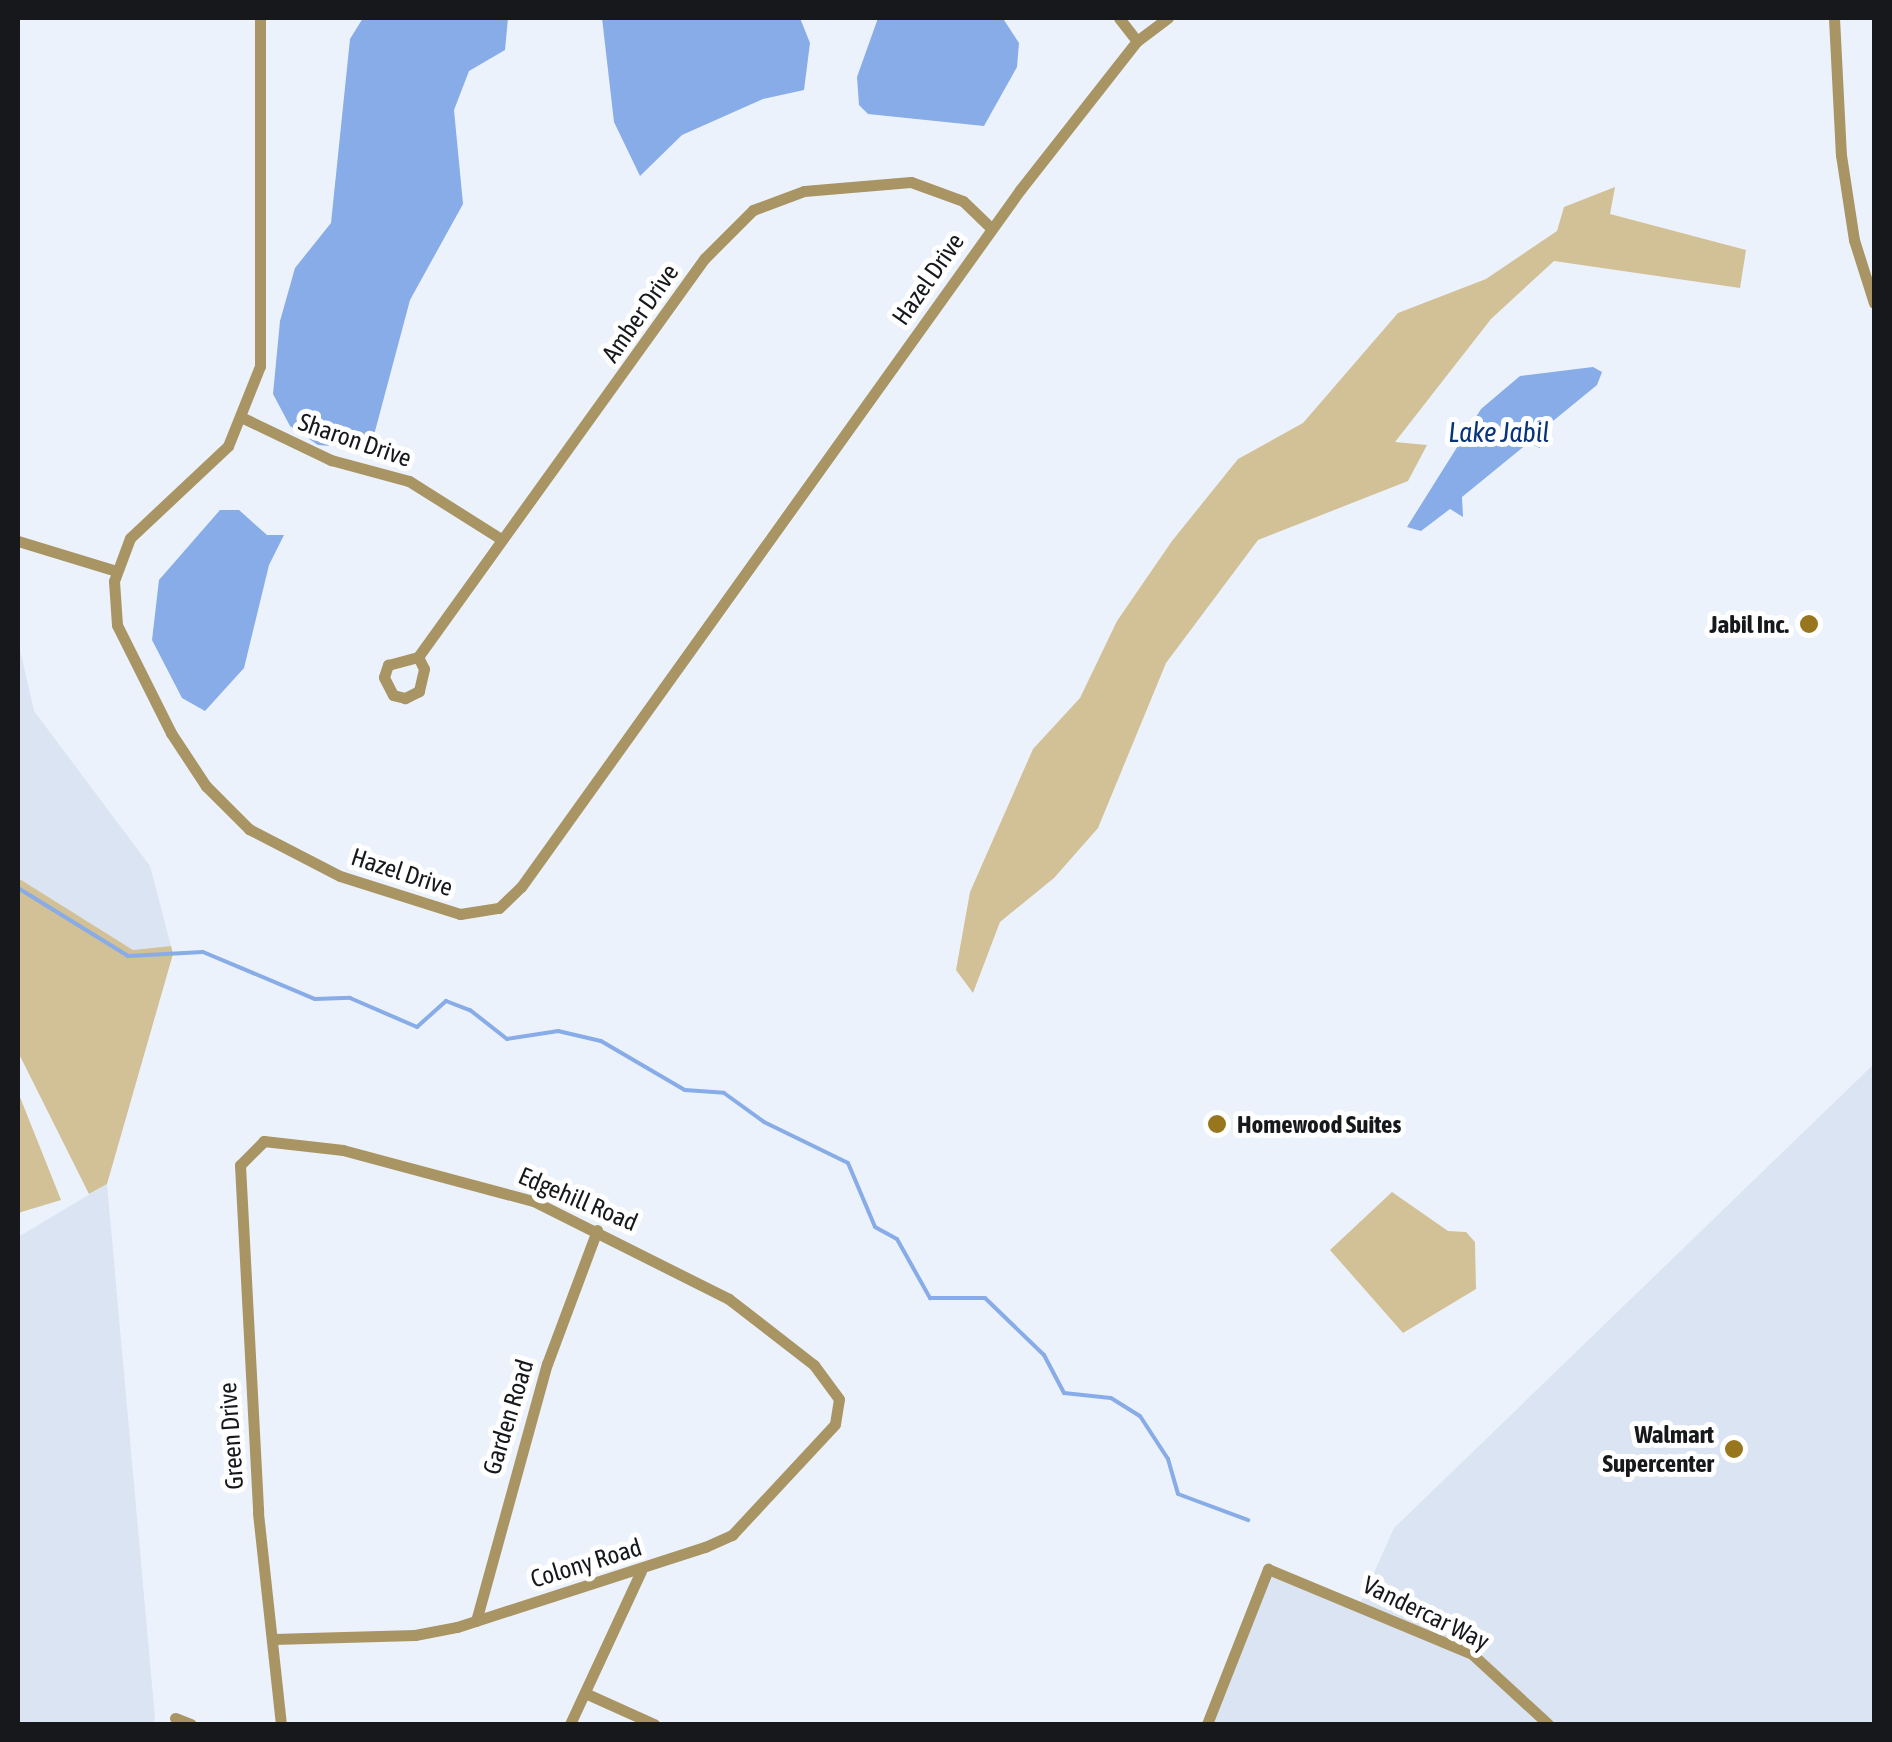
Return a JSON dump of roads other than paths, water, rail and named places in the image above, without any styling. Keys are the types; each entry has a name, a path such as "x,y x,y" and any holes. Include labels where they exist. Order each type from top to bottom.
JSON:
{"street":[{"path":"18,540 116,571 130,538 228,446 243,418 260,366 260,18"},
{"path":"1119,18 1137,41"},
{"name":"Hazel Drive","path":"116,571 117,625 171,733 206,786 249,830 340,876 460,914 499,908 521,887 992,228 1137,41 1168,18"},
{"path":"1834,18 1840,155 1854,240 1874,303"},
{"name":"Amber Drive","path":"418,657 705,258 753,210 804,191 912,182 963,201 992,228"},
{"name":"Sharon Drive","path":"243,418 332,460 409,482 501,539"},
{"name":"Edgehill Road","path":"254,1148 279,1140 343,1150 481,1184 597,1230 729,1299 814,1365 840,1399"},
{"name":"Green Drive","path":"254,1148 240,1165 258,1513 281,1724"},
{"name":"Garden Road","path":"476,1621 547,1364 597,1230"},
{"name":"Colony Road","path":"273,1639 416,1634 476,1621 641,1571 732,1535 835,1424 840,1399"},
{"name":"Vandercar Way","path":"1207,1724 1268,1569 1472,1654 1548,1724"},
{"path":"570,1724 641,1571"},
{"path":"585,1693 654,1724"},
{"path":"175,1718 191,1724"}],"water":[{"path":"363,18 508,18 505,50 469,71 454,110 463,204 410,300 374,435 346,447 318,445 290,426 273,394 280,321 295,268 331,223 350,39"},
{"path":"602,18 800,18 810,43 804,90 763,99 682,135 640,176 614,122"},
{"path":"878,18 1004,20 1019,43 1017,67 984,126 868,114 859,105 857,77"},
{"name":"Lake Jabil","path":"1593,367 1602,372 1597,385 1542,430 1540,448 1528,443 1462,497 1463,517 1450,509 1421,531 1407,527 1481,409 1520,376"},
{"path":"220,510 239,510 267,535 284,535 269,565 244,668 205,711 182,698 152,640 159,580"}],"waterway":[{"path":"18,888 128,956 203,952 315,999 350,998 417,1027 446,1001 470,1010 507,1039 558,1031 601,1041 685,1090 724,1093 764,1122 848,1163 875,1227 897,1239 930,1298 985,1298 1044,1355 1064,1393 1111,1398 1140,1416 1168,1459 1178,1494 1248,1520"}],"place":[{"name":"Jabil Inc.","path":"1809,624"},
{"name":"Homewood Suites","path":"1217,1124"},
{"name":"Walmart Supercenter","path":"1734,1449"}]}
